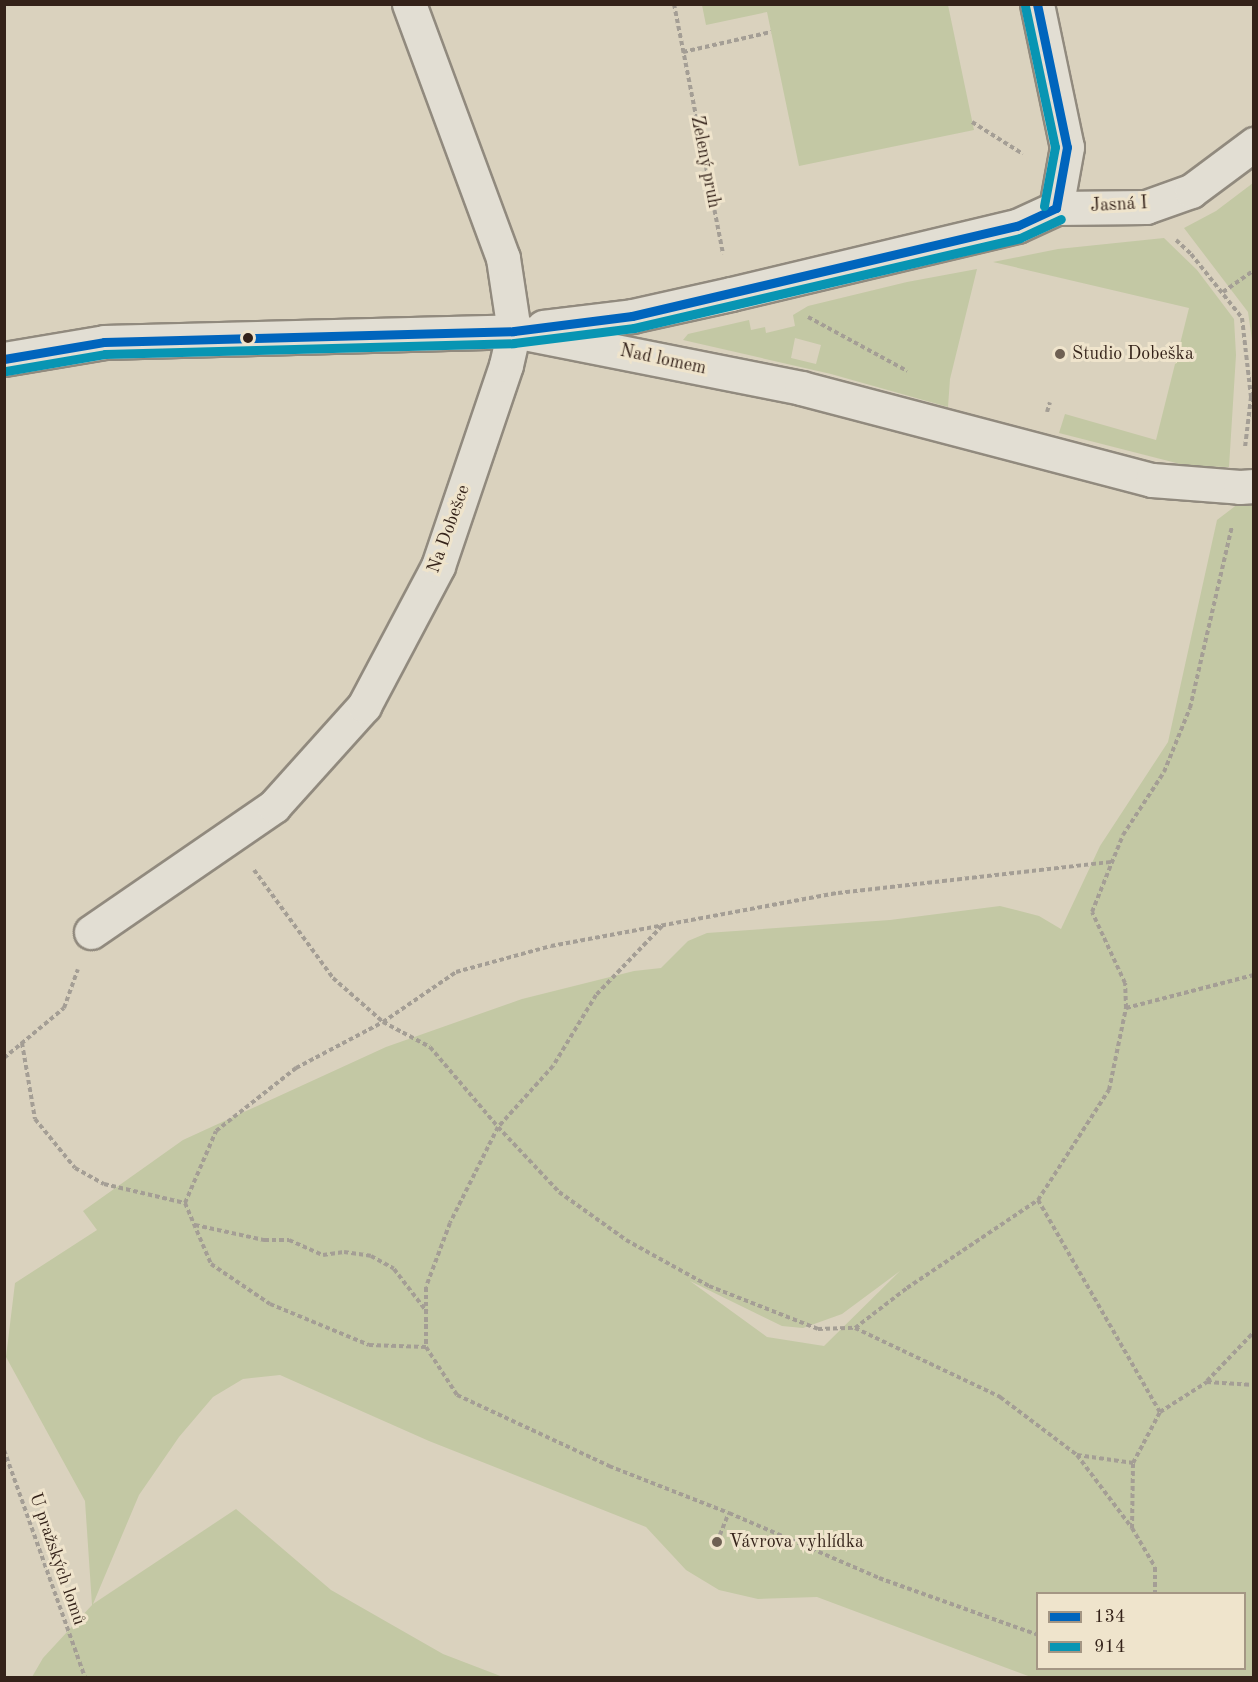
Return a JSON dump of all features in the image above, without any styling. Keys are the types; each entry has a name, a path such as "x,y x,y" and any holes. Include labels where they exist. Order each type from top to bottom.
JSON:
{"street":[{"name":"Na Dobešce","path":"91,932 274,806 364,706 438,566 506,365 514,331 503,258 409,4"},
{"path":"1037,4 1067,147 1056,208"},
{"name":"Jasná I","path":"514,331 632,316 731,294 1017,226 1056,208 1146,207 1191,191 1254,144"},
{"name":"Nad lomem","path":"4,359 104,342 514,331 801,388 1152,480 1242,496"}],"path":[{"name":"Zelený pruh","path":"674,4 731,294"},
{"path":"683,52 771,32"},
{"path":"972,122 1025,155"},
{"path":"855,1328 908,1288 1038,1200 1109,1090 1126,1008 1125,983 1092,912 1123,835 1164,772 1190,708 1242,496 1251,397 1242,318 1191,254 1170,235"},
{"path":"1223,292 1254,270"},
{"path":"232,836 333,978 383,1022 430,1047 498,1127 559,1192 626,1240 709,1286 818,1329 855,1328 1000,1397 1077,1455 1132,1528 1155,1567 1155,1592"},
{"path":"426,1347 369,1345 270,1305 211,1264 185,1203 216,1131 296,1068 383,1022 456,972 551,946 838,893 1112,862"},
{"path":"662,926 596,995 553,1066 498,1127 450,1223 426,1287 426,1347 457,1395 609,1466 729,1513 879,1578 1036,1634"},
{"path":"4,1058 64,1008 91,932"},
{"path":"1126,1008 1254,975"},
{"path":"22,1044 35,1119 75,1168 104,1184 185,1203"},
{"path":"1038,1200 1160,1412"},
{"path":"194,1225 264,1240 289,1240 323,1255 344,1252 371,1256 394,1269 427,1312"},
{"path":"1132,1528 1133,1463 1160,1412 1207,1382 1252,1334 1254,1325"},
{"path":"1207,1382 1254,1385"},
{"name":"U pražských lomů","path":"4,1450 85,1677"},
{"path":"1077,1455 1133,1463"},
{"path":"717,1542 729,1513"}],"green space":[{"path":"702,5 948,5 974,130 799,166 767,12 706,25"},
{"path":"1253,183 1253,347 1248,312 1184,228 1216,211"},
{"path":"1164,238 1197,270 1234,319 1236,355 1229,467 1188,466 1059,433 1065,414 1156,440 1189,308 993,262 1058,249"},
{"path":"977,269 950,379 948,407 831,374 683,340 688,334 749,320 751,330 765,327 766,333 795,326 793,315 808,306 907,282","holes":["795,338 821,345 816,364 791,358"]},
{"path":"1253,494 1253,1677 1031,1677 817,1597 758,1599 719,1590 686,1570 646,1527 429,1441 280,1375 243,1379 213,1397 179,1437 139,1495 93,1604 236,1509 331,1590 443,1654 503,1677 32,1677 43,1658 92,1605 85,1501 6,1357 15,1283 97,1230 83,1211 183,1140 386,1047 522,999 634,971 661,968 688,941 707,933 890,920 1000,906 1039,916 1061,929 1100,846 1168,742 1217,520","holes":["900,1271 824,1346 767,1337 690,1281 782,1326 803,1328 842,1314"]}],"transit line":[{"name":"134","path":"1037,4 1067,147 1056,208"},
{"name":"914","path":"1025,6 1055,147 1044,206"},
{"name":"134","path":"4,359 104,342 514,331 632,316 1017,226 1056,208"},
{"name":"914","path":"6,371 105,354 514,343 634,328 1020,238 1061,219"}],"place":[{"name":"Studio Dobeška","path":"1060,354"},
{"name":"Vávrova vyhlídka","path":"717,1542"}]}
